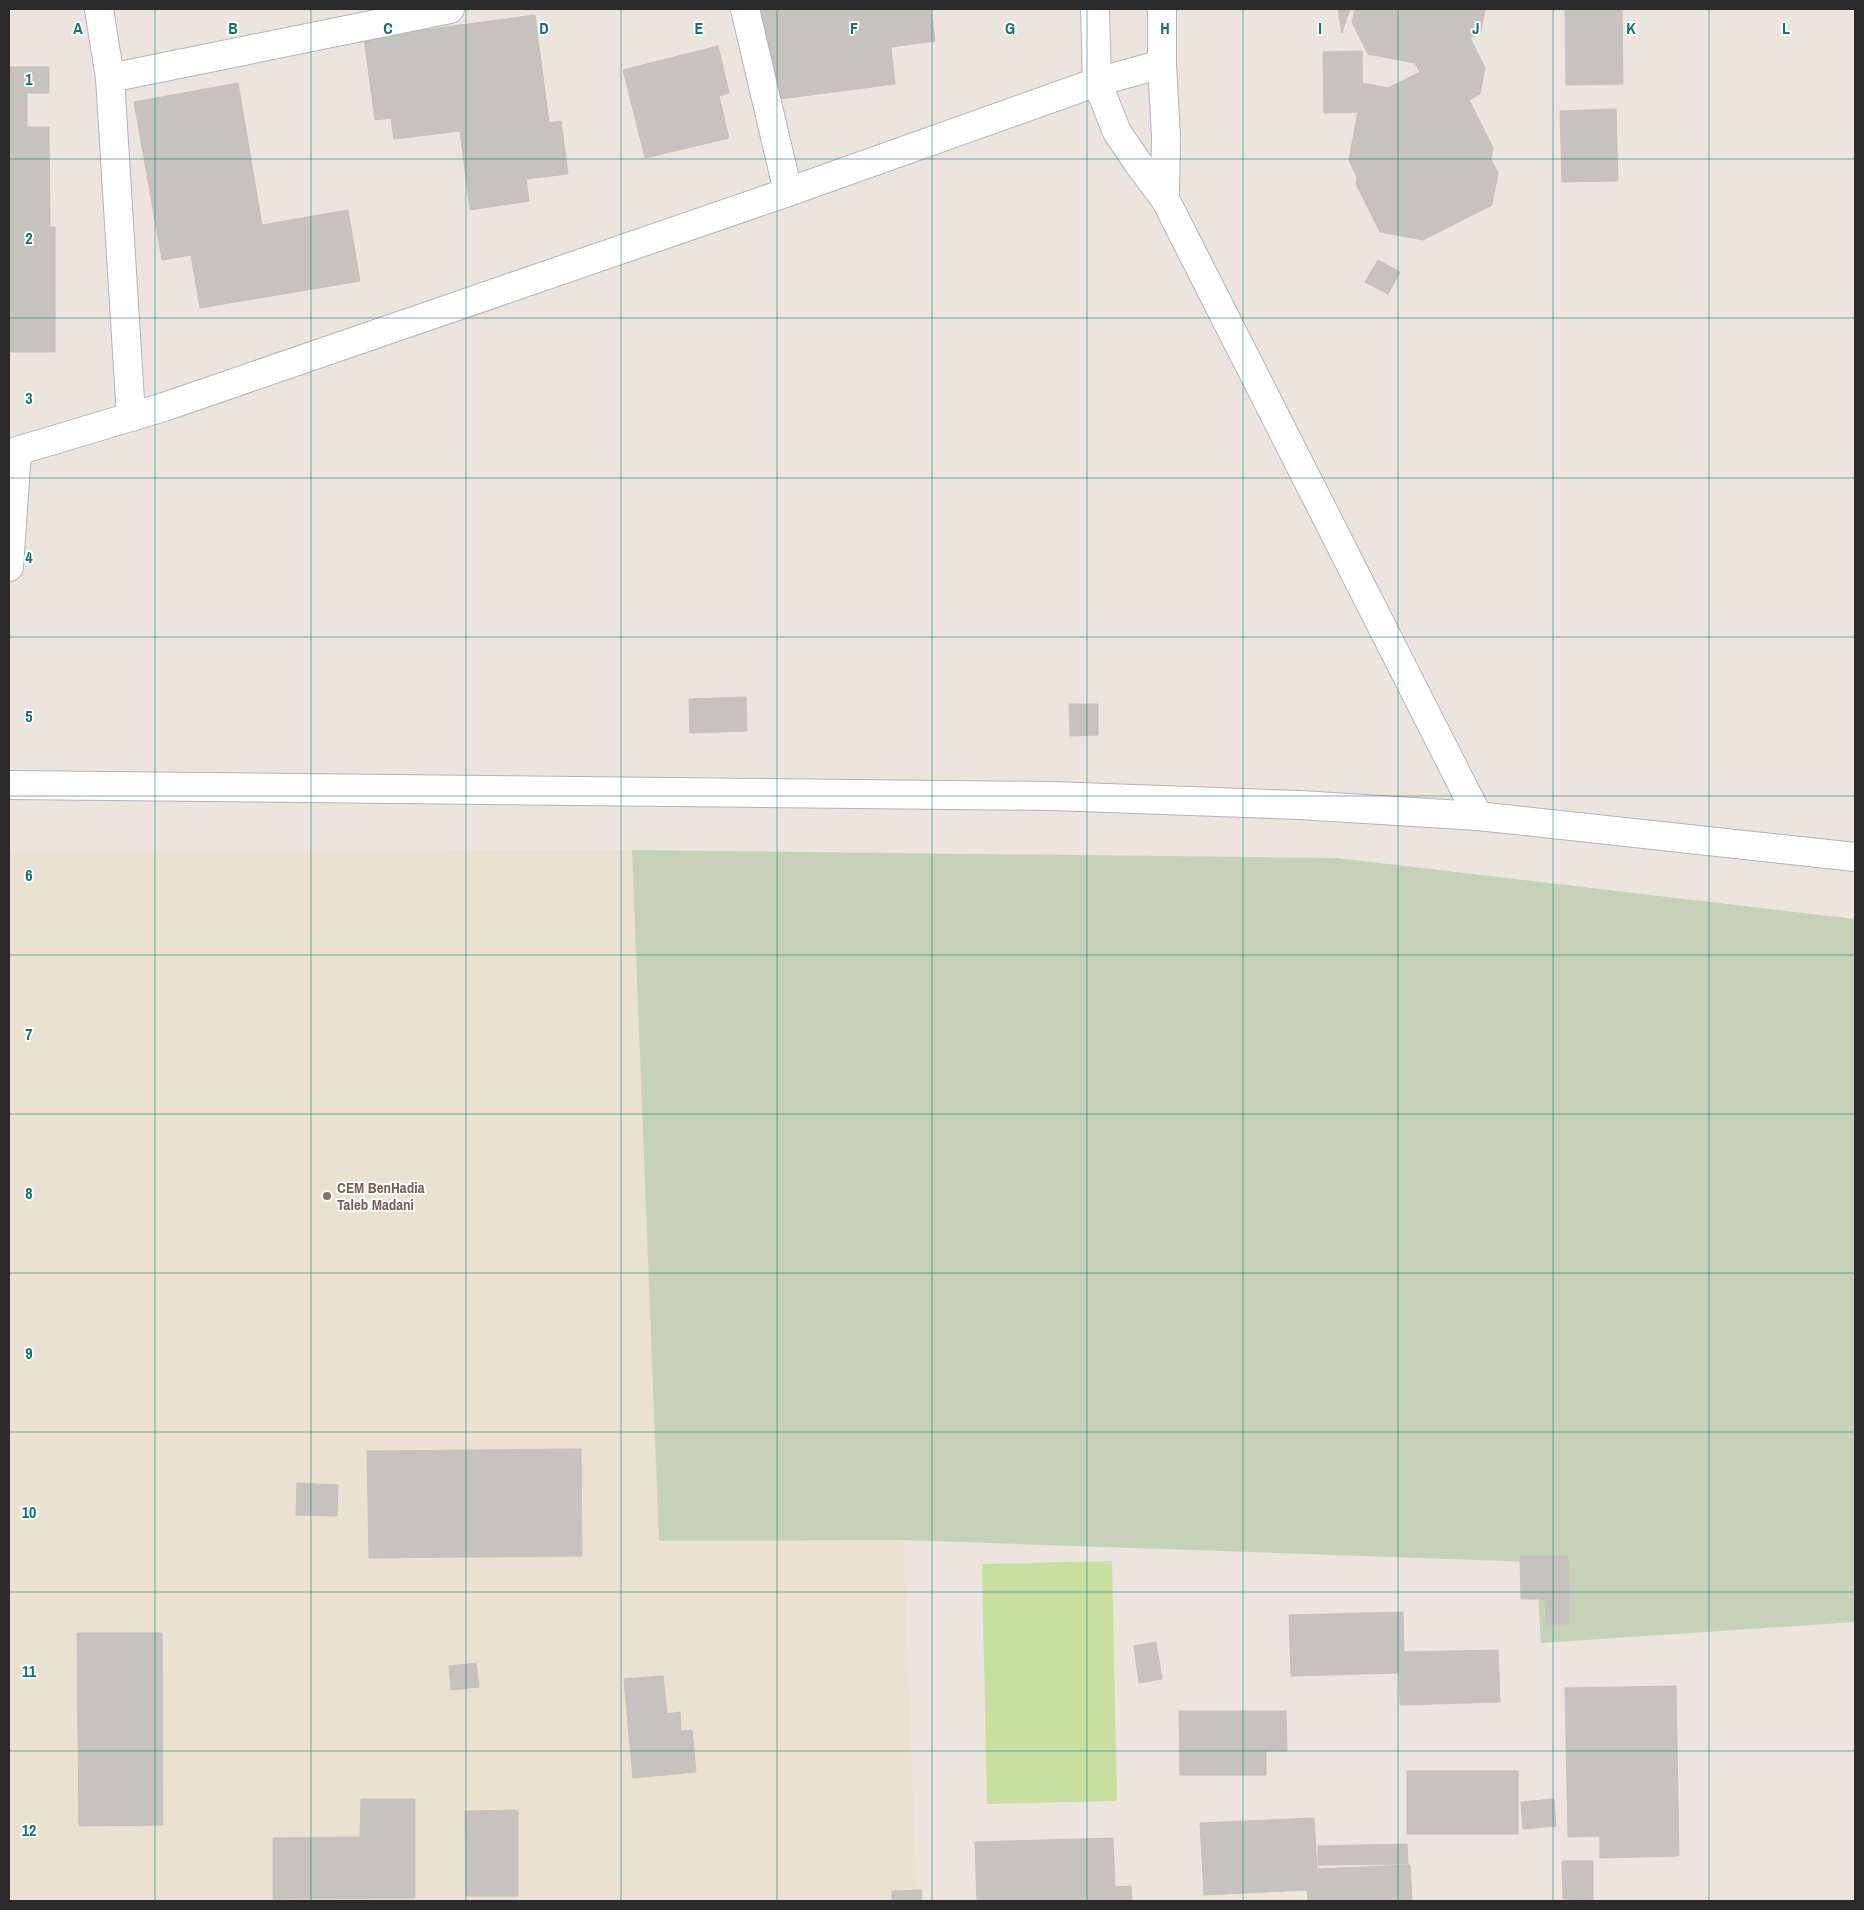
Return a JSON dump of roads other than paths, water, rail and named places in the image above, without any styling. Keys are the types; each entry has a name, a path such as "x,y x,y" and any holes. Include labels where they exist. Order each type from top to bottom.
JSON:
{"street":[{"path":"99,9 110,78 131,417"},
{"path":"110,78 450,9"},
{"path":"745,9 788,192"},
{"path":"1095,9 1097,82 1117,132 1138,164 1165,199 1478,816"},
{"path":"1162,9 1162,64 1166,137 1165,199"},
{"path":"9,566 13,450 131,417 788,192 1097,82 1162,64"},
{"path":"9,785 1052,796 1300,805 1478,816 1855,857"}],"place":[{"name":"CEM BenHadia Taleb Madani","path":"327,1196"}]}
